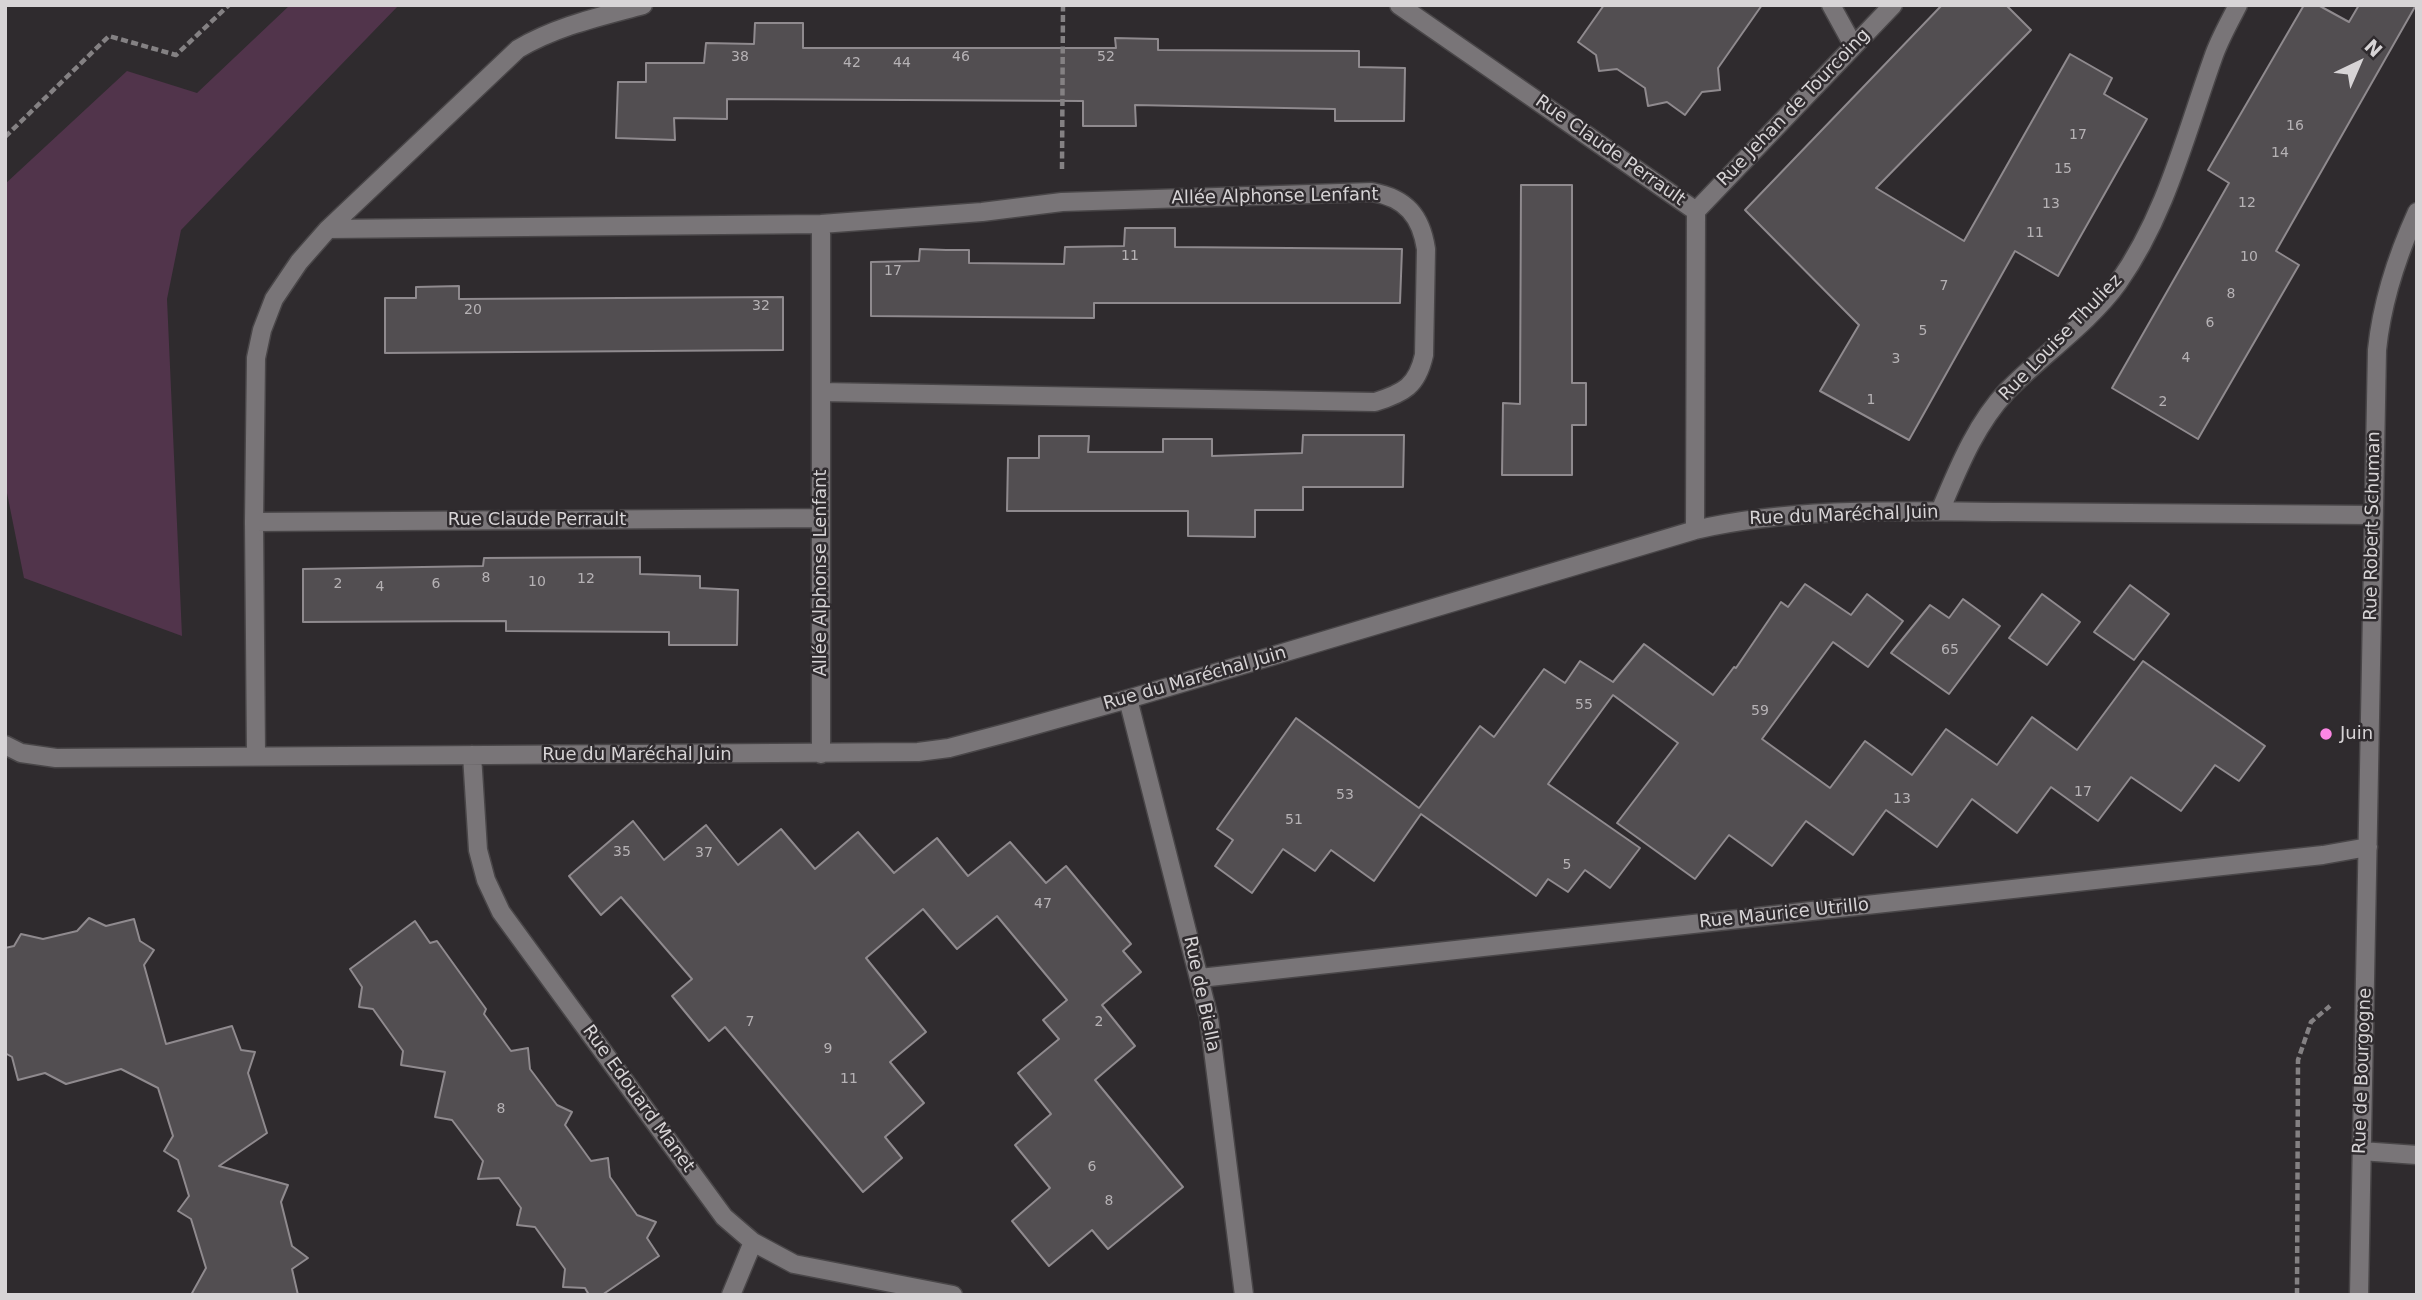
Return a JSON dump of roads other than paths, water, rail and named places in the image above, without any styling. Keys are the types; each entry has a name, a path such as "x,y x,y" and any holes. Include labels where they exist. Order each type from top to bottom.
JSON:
{"street":[{"path":"256,755 256,358 262,330 274,299 299,262 328,229 518,49 564,26 643,5"},
{"name":"Rue Claude Perrault","path":"1399,5 1696,211 1695,530"},
{"path":"1831,5 1853,45"},
{"name":"Rue Jehan de Tourcoing","path":"1696,211 1893,5"},
{"name":"Rue Louise Thuliez","path":"1940,511 1966,450 1985,418 2006,392 2116,285 2146,239 2169,189 2214,55 2238,5"},
{"name":"Allée Alphonse Lenfant","path":"821,392 1375,402 1395,396 1411,385 1420,372 1424,355 1423,232 1415,215 1404,204 1389,195 1372,192 1062,202 982,212 821,224 821,392 821,754"},
{"name":"Rue Robert Schuman","path":"2368,847 2377,350 2380,325 2396,263 2417,212"},
{"path":"328,229 821,224"},
{"name":"Rue du Maréchal Juin","path":"5,745 21,753 56,758 918,752 949,748 1128,699 1695,530 1760,517 1940,511 2373,514"},
{"name":"Rue Claude Perrault","path":"254,522 821,518"},
{"name":"Rue de Biella","path":"1128,699 1209,1018 1244,1295"},
{"name":"Rue Edouard Manet","path":"472,755 478,850 486,880 501,912 724,1217 753,1242 794,1264 953,1295"},
{"name":"Rue Maurice Utrillo","path":"1200,978 2309,857 2368,847"},
{"name":"Rue de Bourgogne","path":"2359,1295 2368,847"},
{"path":"2361,1151 2417,1155"},
{"path":"731,1295 753,1242"}],"place":[{"name":"Juin","path":"2326,734"}]}
